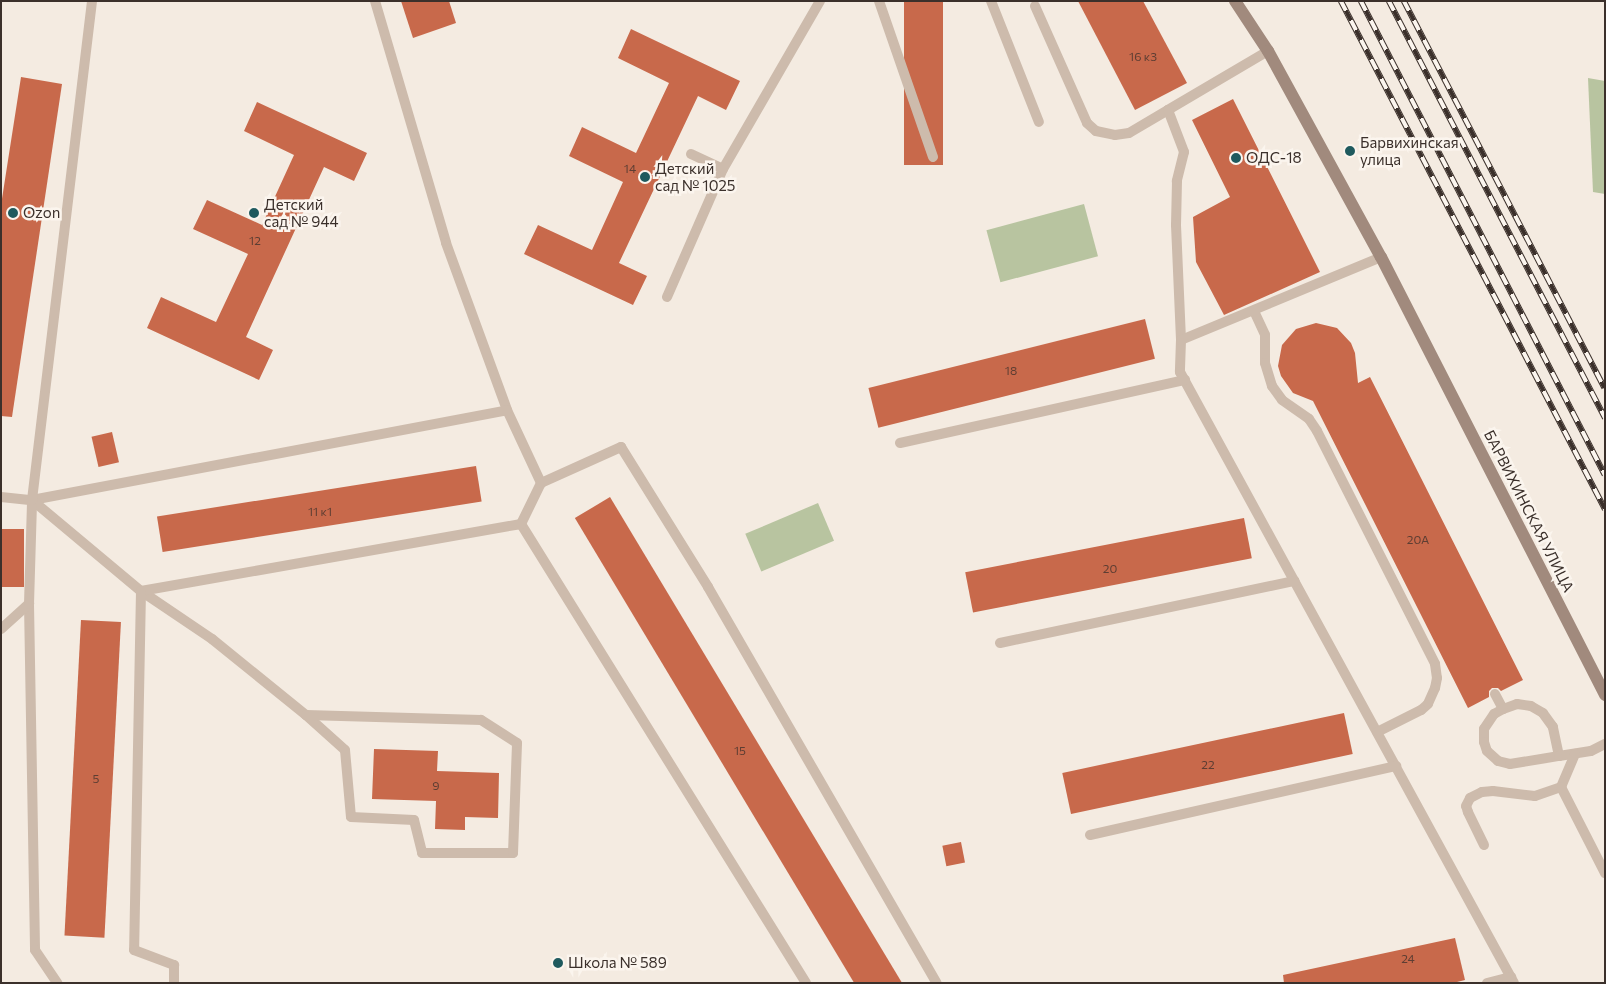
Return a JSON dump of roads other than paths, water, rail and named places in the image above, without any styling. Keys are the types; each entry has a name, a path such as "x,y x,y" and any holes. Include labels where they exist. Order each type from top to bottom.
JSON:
{"street":[{"name":"БАРВИХИНСКАЯ УЛИЦА","path":"1235,1 1268,51 1380,257 1605,695"}],"lane":[{"path":"57,983 35,950 29,604 32,500 92,1"},
{"path":"375,1 446,243 507,410 541,483"},
{"path":"667,297 723,169 820,1"},
{"path":"879,1 933,157"},
{"path":"991,1 1040,122"},
{"path":"1035,6 1087,123 1096,130 1115,135 1129,133 1268,51"},
{"path":"1168,110 1184,152 1177,181 1176,225 1181,340 1180,372 1513,980 1486,983"},
{"path":"691,154 723,169"},
{"path":"1181,340 1380,257"},
{"path":"1254,311 1265,335 1264,363 1272,386 1282,400 1309,420 1317,431 1435,664 1437,678 1428,704 1421,710 1377,732"},
{"path":"900,443 1185,380"},
{"path":"1,497 32,500 507,410"},
{"path":"521,524 541,483 621,448 708,587 937,983"},
{"path":"32,500 141,591 212,639 346,750 351,817 414,820 422,852 513,853 517,743 481,720 306,715"},
{"path":"141,591 521,524"},
{"path":"521,524 806,983"},
{"path":"1000,643 1295,581"},
{"path":"141,591 134,950 174,965 174,983"},
{"path":"1,629 29,604"},
{"path":"1495,694 1503,708"},
{"path":"1559,756 1553,727 1543,713 1523,704 1503,708 1494,714 1484,729 1485,747 1493,758 1510,764 1592,751 1605,744"},
{"path":"1484,845 1466,806 1470,798 1482,792 1494,791 1535,796 1561,786 1575,754"},
{"path":"1090,834 1396,766"},
{"path":"1561,786 1605,872"}],"railway":[{"path":"1341,1 1605,509"},
{"path":"1361,1 1605,475"},
{"path":"1389,1 1605,418"},
{"path":"1404,1 1605,388"}],"place":[{"name":"Барвихинская улица","path":"1350,151"},
{"name":"ОДС-18","path":"1236,158"},
{"name":"Детский сад № 1025","path":"645,177"},
{"name":"Ozon","path":"13,213"},
{"name":"Детский сад № 944","path":"254,213"},
{"name":"Школа № 589","path":"558,963"}]}
